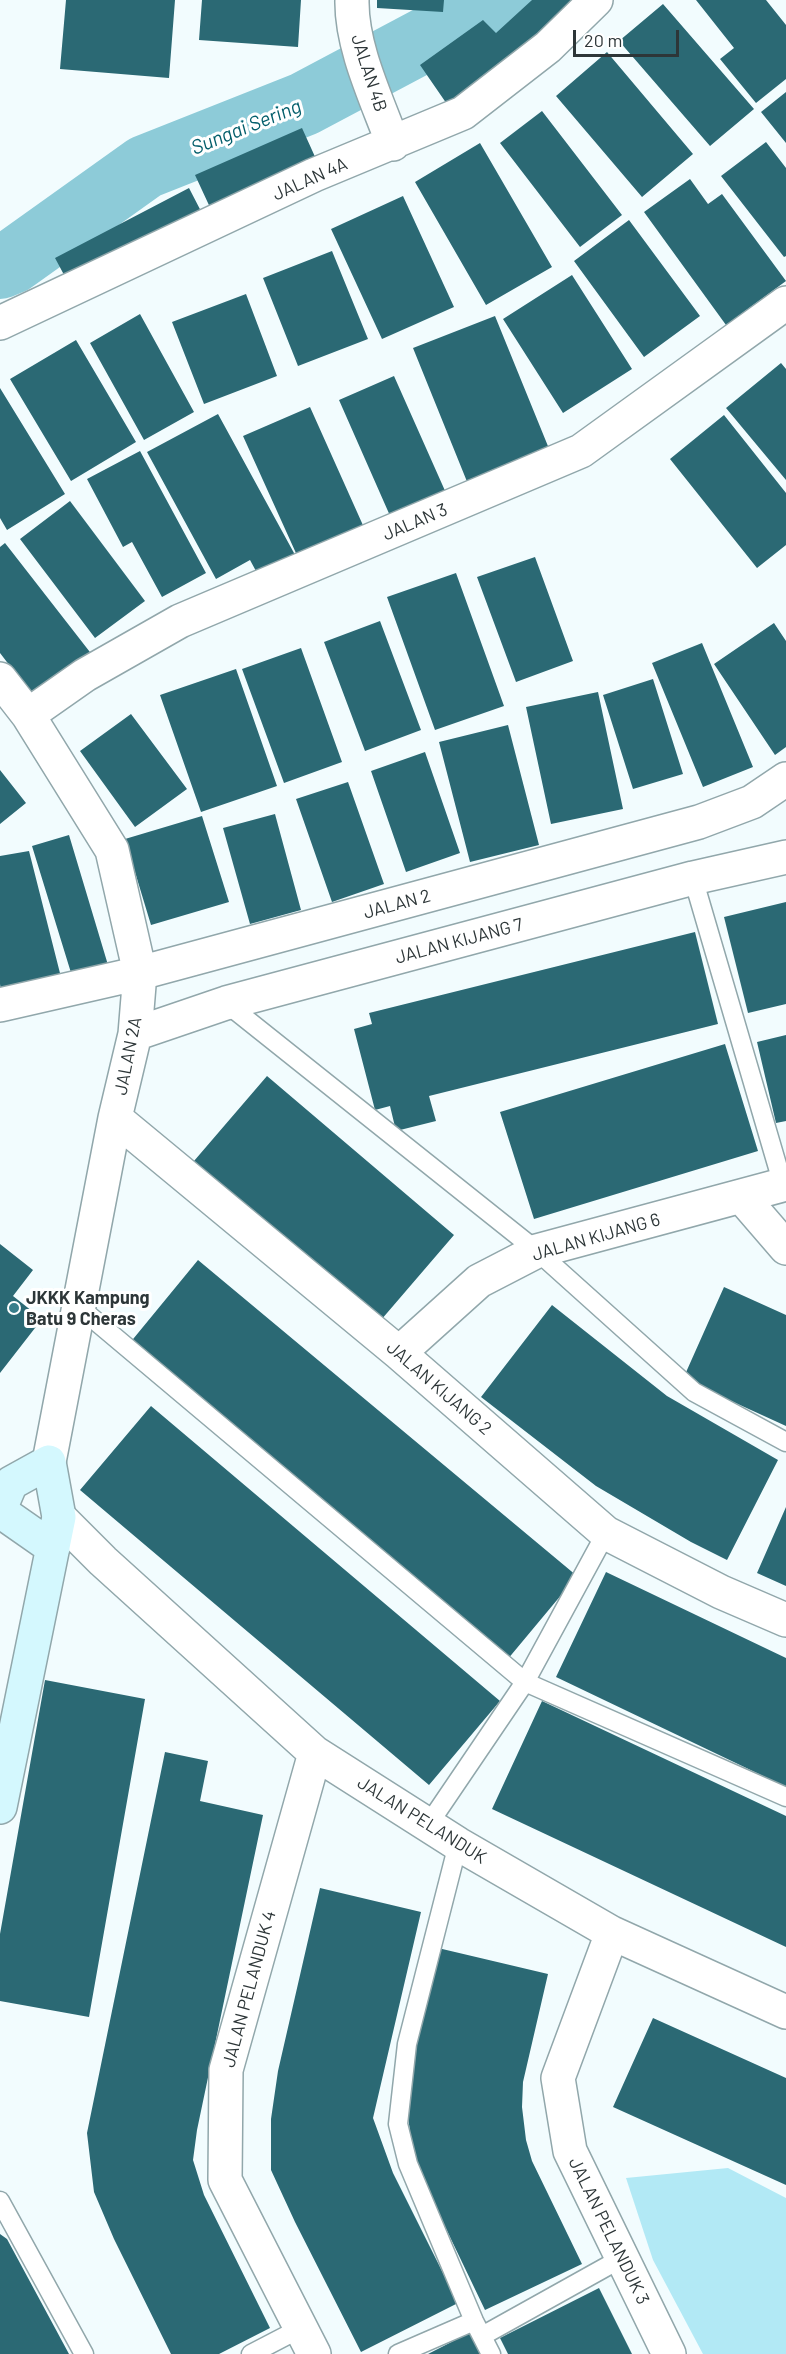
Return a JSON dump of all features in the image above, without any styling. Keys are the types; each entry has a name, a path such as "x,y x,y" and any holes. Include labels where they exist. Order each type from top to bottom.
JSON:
{"street":[{"name":"JALAN 4B","path":"352,0 352,18 360,49 393,144"},
{"name":"JALAN 4A","path":"0,323 314,175 463,113 548,47 596,0"},
{"name":"JALAN 3","path":"28,715 84,675 180,621 581,451 786,303"},
{"name":"JALAN 2A","path":"0,679 28,715 112,850 140,973 135,1034 115,1118 49,1462"},
{"name":"JALAN 2","path":"0,1005 140,973 699,822 752,802 786,779"},
{"name":"JALAN KIJANG 7","path":"135,1034 226,1003 693,878 786,857"},
{"name":"JALAN KIJANG 2","path":"115,1118 399,1353 606,1533 721,1592 786,1620"},
{"name":"JALAN KIJANG 6","path":"399,1353 478,1281 537,1251 784,1184"},
{"path":"742,1197 786,1248"},
{"path":"0,1807 59,1517 49,1462 3,1494"},
{"path":"3,1494 59,1517"},
{"path":"3,1494 53,1548"},
{"name":"JALAN PELANDUK","path":"59,1517 103,1561 315,1753 458,1844 612,1933 786,2012"},
{"name":"JALAN PELANDUK","path":"53,1548 103,1561"},
{"name":"JALAN PELANDUK 4","path":"307,2341 225,2180 226,2070 315,1753"},
{"name":"JALAN PELANDUK 3","path":"612,1933 558,2078 570,2151 669,2354"}],"lane":[{"path":"693,878 784,1184"},
{"path":"226,1003 537,1251 694,1392 786,1442"},
{"path":"79,1307 525,1682 786,1797"},
{"path":"428,1825 525,1682 606,1533"},
{"path":"458,1844 406,2044 398,2124 408,2164 478,2329 491,2354"},
{"path":"0,2201 84,2354"},
{"path":"398,2354 478,2329 622,2258"},
{"path":"252,2354 307,2341"}],"shaded area":[{"path":"728,2168 786,2198 786,2354 703,2354 653,2260 626,2178"}],"building":[{"path":"66,0 175,0 169,78 60,69"},
{"path":"202,0 301,0 298,47 199,40"},
{"path":"377,0 444,0 443,12 377,8"},
{"path":"532,0 580,0 451,110 420,65 483,20 496,33"},
{"path":"696,0 766,0 786,25 786,79 756,103 720,59 734,48"},
{"path":"663,4 754,109 710,146 619,41"},
{"path":"607,52 693,154 642,197 556,96"},
{"path":"786,92 786,143 761,112"},
{"path":"542,111 622,215 580,247 500,143"},
{"path":"302,128 321,170 214,216 195,175"},
{"path":"766,142 786,168 786,256 784,257 721,176"},
{"path":"480,143 552,267 486,305 415,182"},
{"path":"690,179 708,204 722,194 786,281 726,325 644,212"},
{"path":"189,188 204,217 70,286 55,258"},
{"path":"403,196 454,307 382,339 331,229"},
{"path":"629,220 700,316 644,357 574,261"},
{"path":"332,251 368,339 298,366 263,278"},
{"path":"572,275 632,369 563,413 503,319"},
{"path":"246,294 277,376 204,404 172,322"},
{"path":"140,314 194,412 144,440 90,343"},
{"path":"495,316 552,456 470,489 413,348"},
{"path":"76,340 136,442 71,481 10,379"},
{"path":"781,363 786,369 786,480 726,408"},
{"path":"394,376 446,493 391,518 339,400"},
{"path":"0,388 65,494 7,530 0,518"},
{"path":"310,407 366,532 300,562 243,436"},
{"path":"218,414 300,564 263,584 250,560 216,579 147,452"},
{"path":"724,415 786,493 786,545 757,568 670,459"},
{"path":"140,451 206,573 162,597 132,542 123,547 87,479"},
{"path":"70,501 145,601 95,638 20,539"},
{"path":"5,543 93,656 36,700 0,653 0,547"},
{"path":"535,557 573,661 516,682 477,577"},
{"path":"456,573 504,706 435,730 387,597"},
{"path":"380,621 421,730 365,751 324,642"},
{"path":"774,623 786,641 786,747 775,755 714,664"},
{"path":"702,643 753,767 703,787 652,663"},
{"path":"301,648 342,762 284,783 242,669"},
{"path":"236,669 277,786 201,812 160,695"},
{"path":"653,679 683,774 633,789 603,695"},
{"path":"598,692 623,809 551,824 526,707"},
{"path":"131,714 187,789 135,827 80,751"},
{"path":"508,725 539,845 470,862 439,742"},
{"path":"425,752 460,853 406,872 371,771"},
{"path":"0,770 26,803 0,824"},
{"path":"348,782 384,884 332,902 296,799"},
{"path":"275,814 301,910 250,924 223,828"},
{"path":"202,816 229,902 151,925 125,839"},
{"path":"69,835 108,965 72,976 32,846"},
{"path":"29,851 63,985 2,998 0,984 0,856"},
{"path":"786,902 786,1004 748,1013 724,917"},
{"path":"695,932 718,1024 429,1096 436,1121 396,1131 390,1106 375,1110 354,1029 372,1024 369,1013"},
{"path":"786,1035 786,1121 776,1123 757,1042"},
{"path":"725,1044 758,1151 534,1219 500,1112"},
{"path":"267,1076 454,1235 381,1320 194,1161"},
{"name":"JKKK Kampung Batu 9 Cheras","path":"0,1244 33,1270 13,1296 42,1319 0,1373"},
{"path":"198,1260 577,1576 507,1660 129,1344"},
{"path":"724,1287 786,1315 786,1426 683,1379"},
{"path":"552,1305 667,1396 778,1460 727,1560 691,1542 596,1486 481,1397"},
{"path":"151,1406 500,1701 429,1785 80,1490"},
{"path":"786,1507 786,1586 757,1573"},
{"path":"606,1572 786,1658 786,1787 556,1677"},
{"path":"45,1680 145,1699 89,2017 0,2001 0,1934"},
{"path":"542,1701 786,1816 786,1947 492,1809"},
{"path":"165,1752 208,1761 200,1801 263,1815 197,2130 193,2160 204,2195 270,2328 219,2354 171,2354 114,2239 94,2192 87,2133"},
{"path":"320,1888 421,1912 373,2118 393,2173 458,2303 361,2352 271,2170 271,2119 278,2071"},
{"path":"438,1948 548,1974 523,2082 522,2107 526,2140 532,2161 582,2264 485,2310 414,2162 407,2109 413,2056"},
{"path":"653,2018 786,2078 786,2185 613,2107"},
{"path":"0,2234 7,2239 69,2354 0,2354"},
{"path":"599,2288 632,2354 508,2354 500,2338"},
{"path":"471,2332 482,2354 428,2354"}],"waterway":[{"name":"Sungai Sering","path":"0,267 12,262 145,167 304,104 500,0"}],"place":[{"name":"JKKK Kampung Batu 9 Cheras","path":"14,1308"}]}
